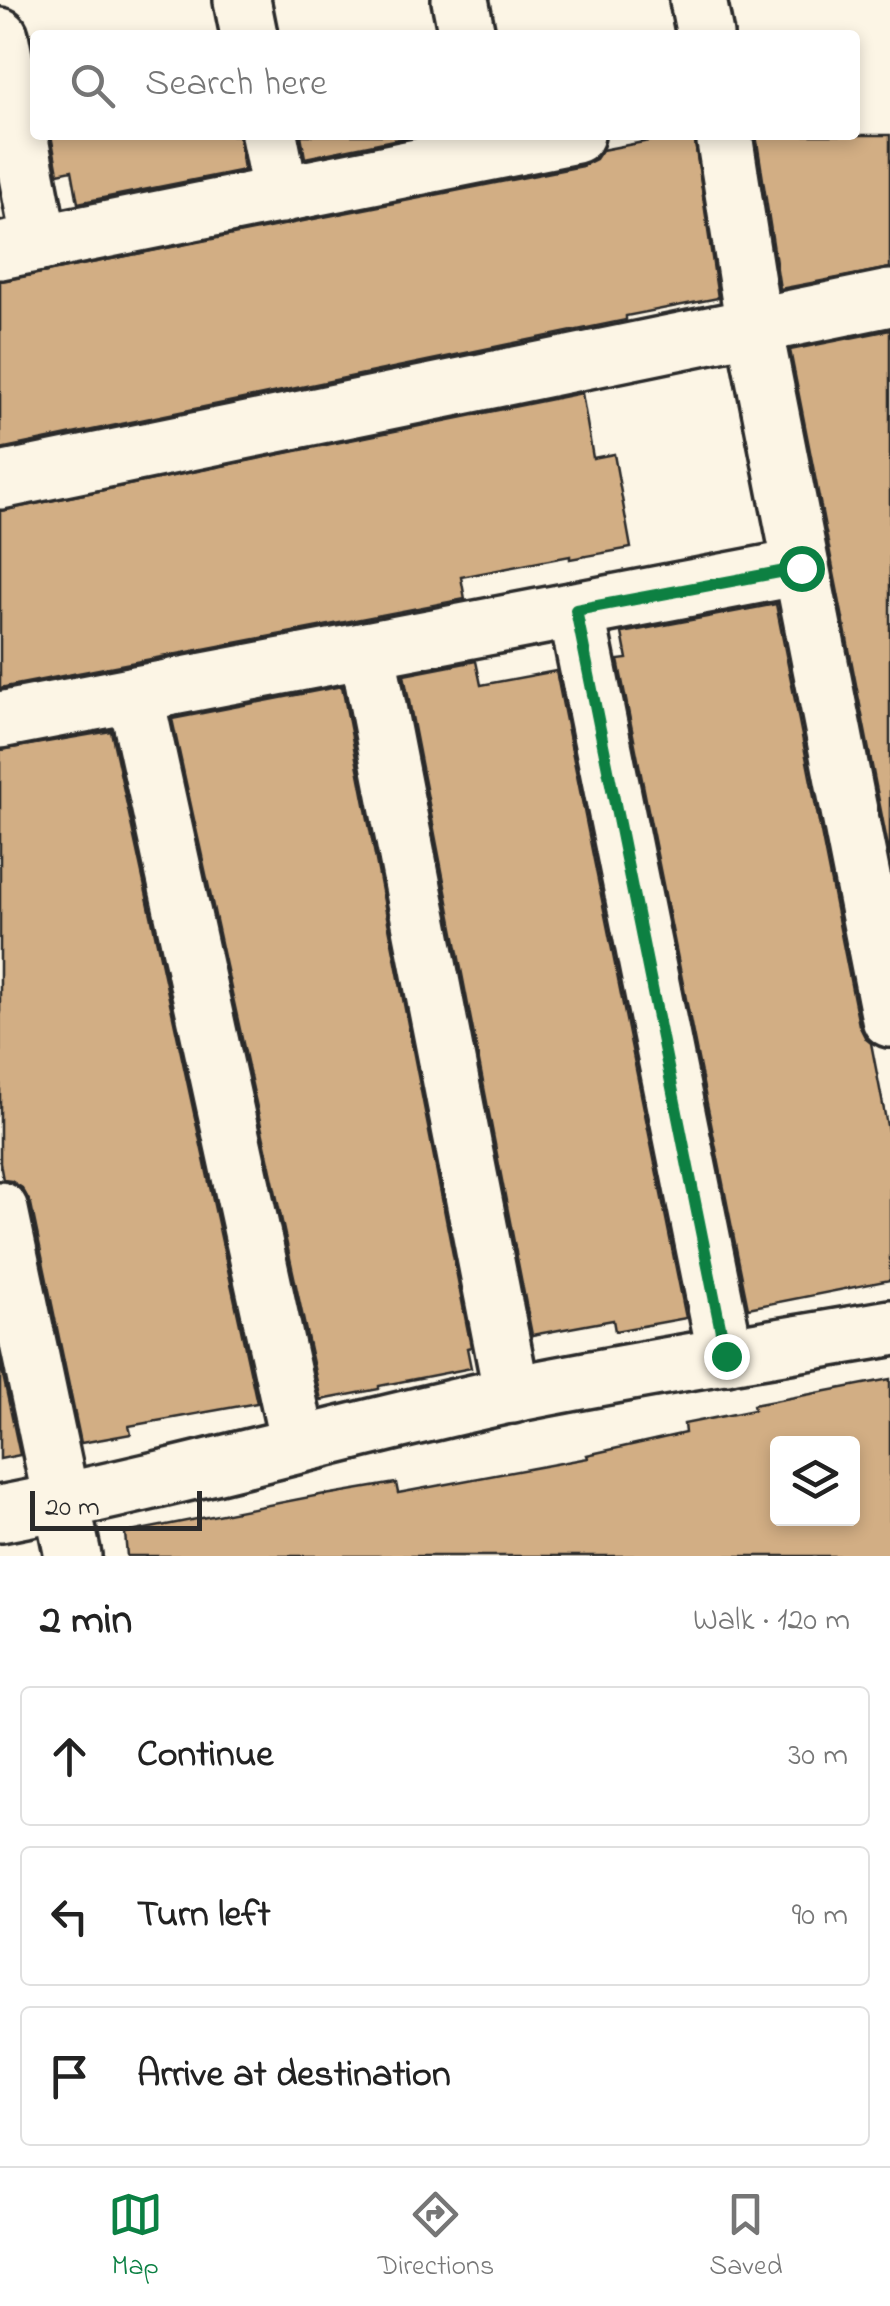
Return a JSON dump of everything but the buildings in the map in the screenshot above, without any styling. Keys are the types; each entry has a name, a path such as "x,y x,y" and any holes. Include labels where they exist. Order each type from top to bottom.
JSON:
{"street":[{"path":"242,0 248,30"},
{"path":"460,0 466,30"},
{"path":"698,0 704,30"},
{"path":"0,36 20,247 281,195 489,144 528,140"},
{"path":"270,140 281,195"},
{"path":"725,140 754,326 890,1019"},
{"path":"0,480 890,298"},
{"path":"0,720 801,568"},
{"path":"576,610 726,1356"},
{"path":"367,650 512,1395"},
{"path":"135,694 298,1443"},
{"path":"0,1210 74,1556"},
{"path":"0,1514 512,1395 890,1328"}],"route":[{"path":"726,1356 576,610 801,568"}]}
